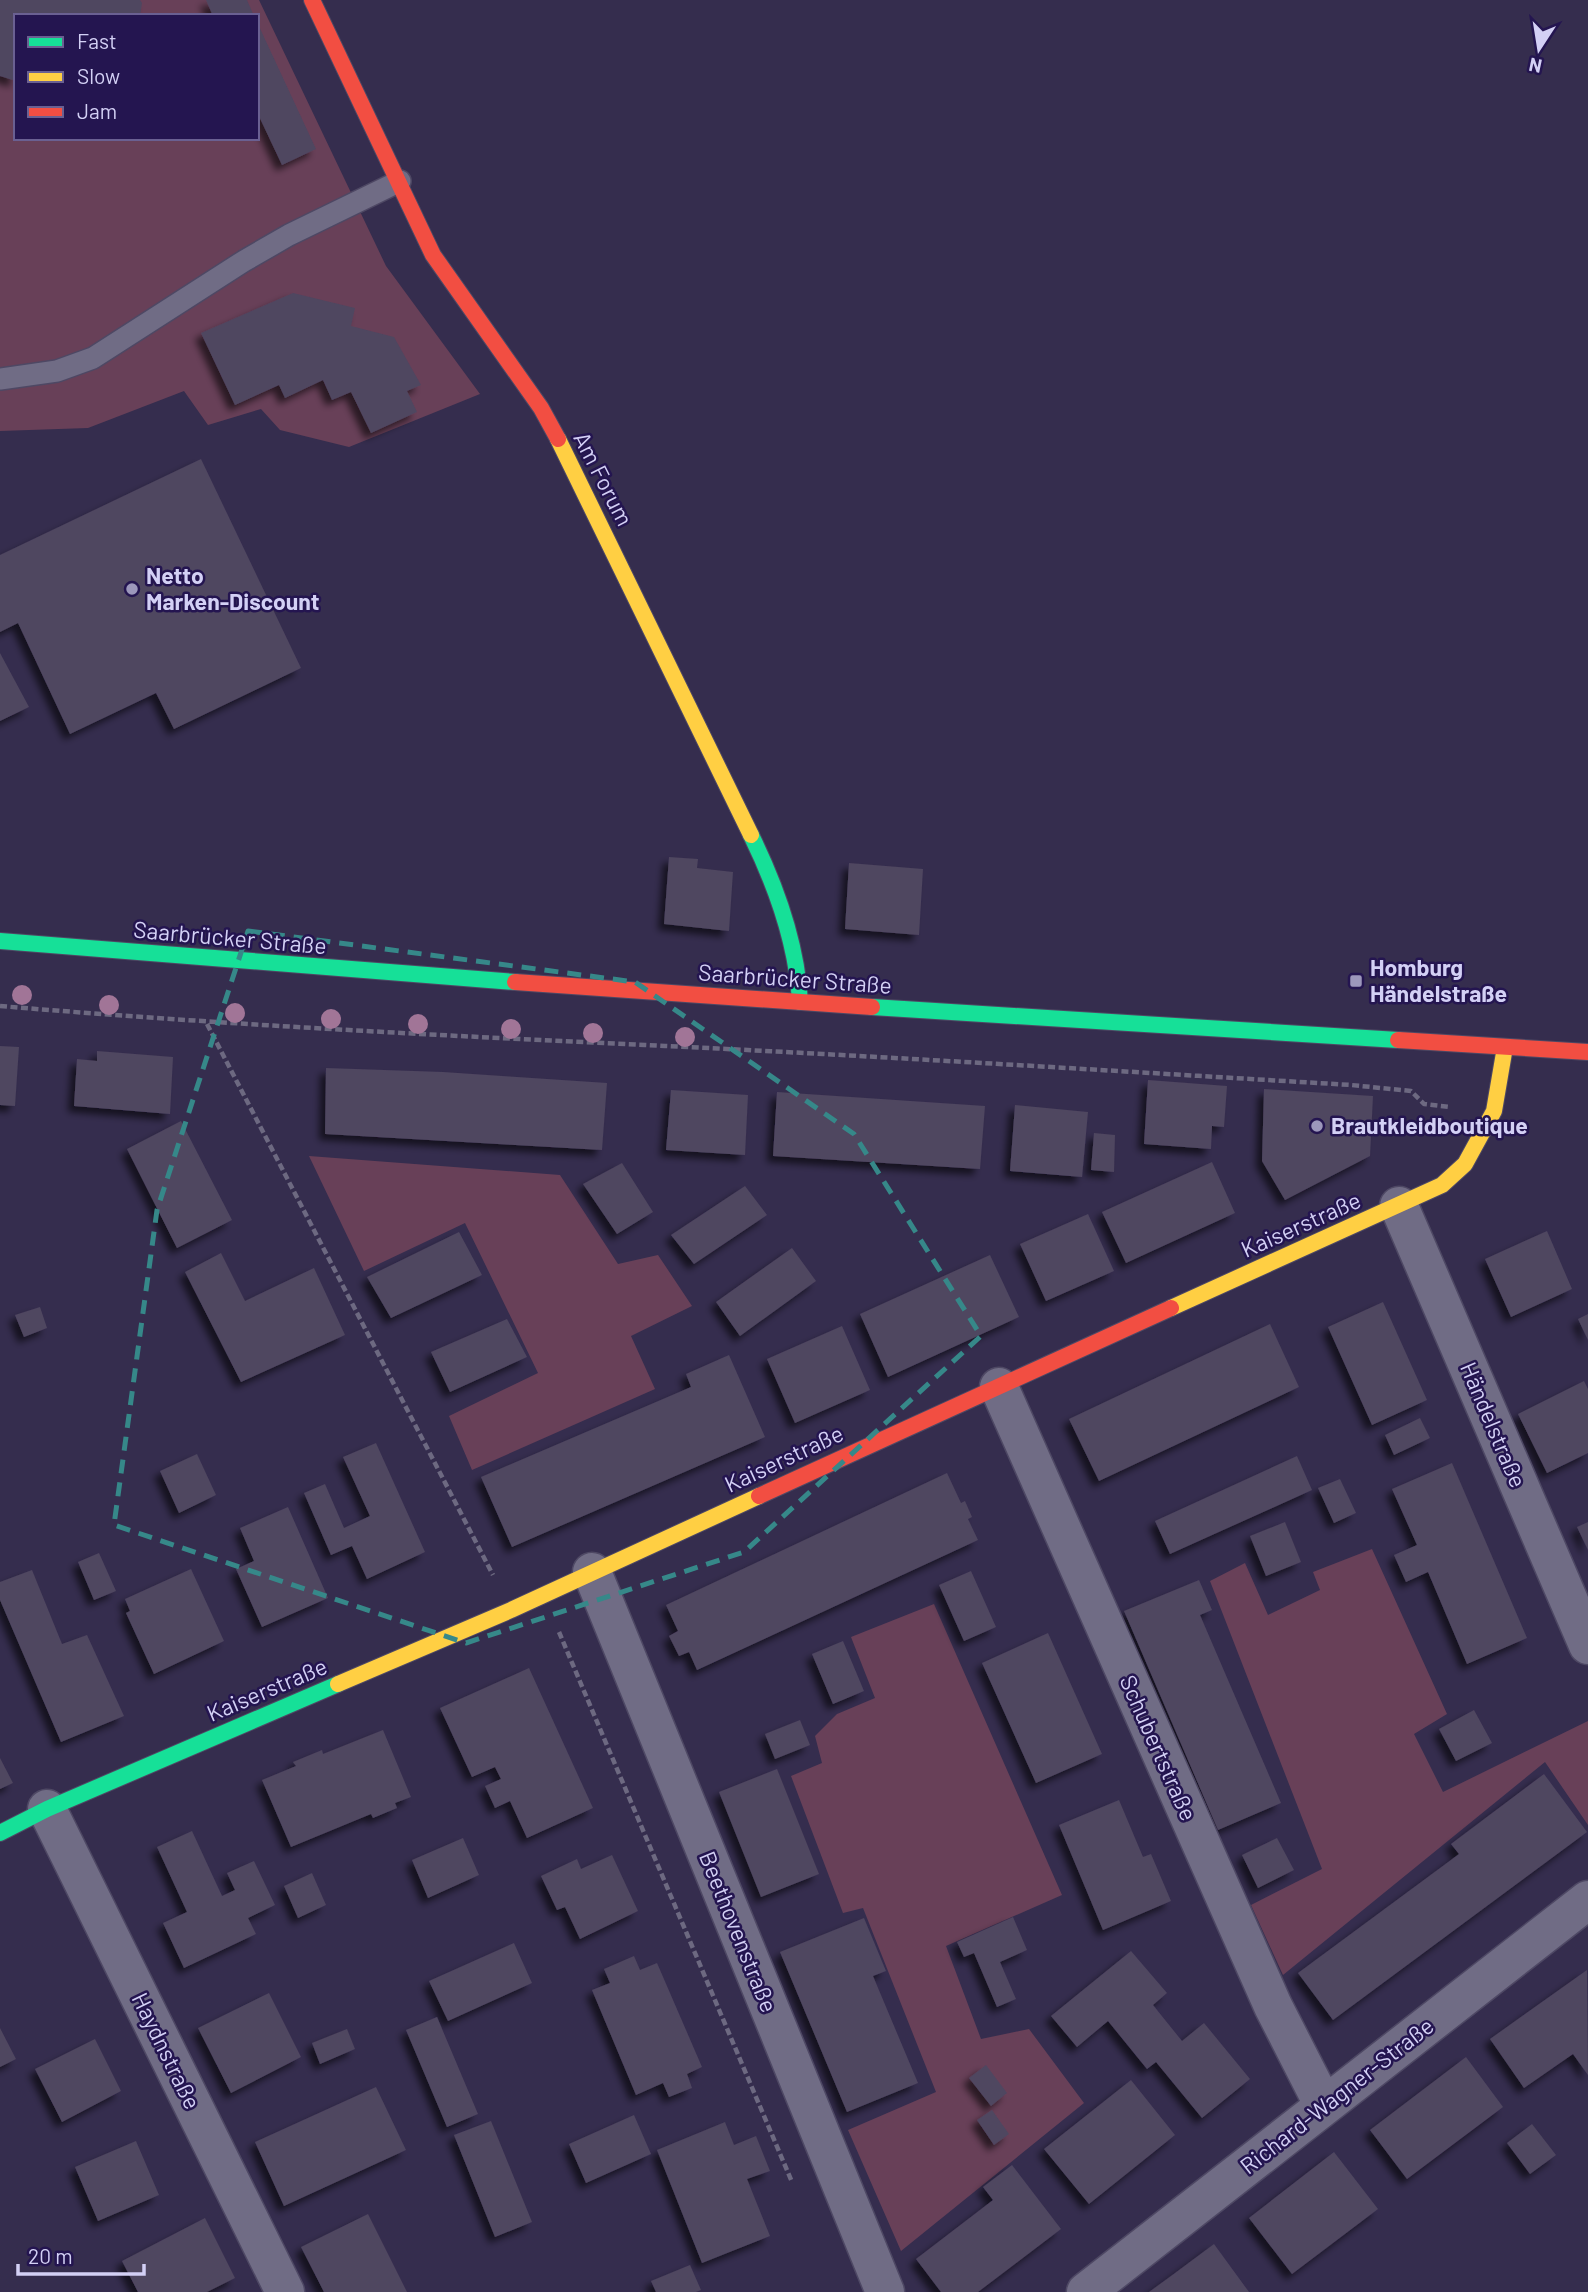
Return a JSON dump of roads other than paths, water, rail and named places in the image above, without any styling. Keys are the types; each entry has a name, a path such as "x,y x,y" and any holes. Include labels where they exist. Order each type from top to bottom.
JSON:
{"street":[{"name":"Am Forum","path":"312,0 433,255 541,408 571,463 758,849 779,900 798,967 800,1002"},
{"name":"Saarbrücker Straße","path":"0,941 356,971 1588,1052"},
{"name":"Kaiserstraße","path":"0,1833 47,1810 512,1610 1442,1185 1465,1164 1494,1111 1505,1047"},
{"name":"Händelstraße","path":"1399,1206 1588,1645"},
{"name":"Schubertstraße","path":"999,1387 1273,2006 1324,2106"},
{"name":"Beethovenstraße","path":"592,1572 886,2292"},
{"name":"Haydnstraße","path":"47,1810 285,2292"},
{"name":"Richard-Wagner-Straße","path":"1086,2292 1588,1900"}],"lane":[{"path":"5,373 57,371 93,358 289,235 400,181"}],"place":[{"name":"Netto Marken-Discount","path":"132,589"},
{"name":"Homburg Händelstraße","path":"1356,981"},
{"name":"Brautkleidboutique","path":"1317,1126"}]}
